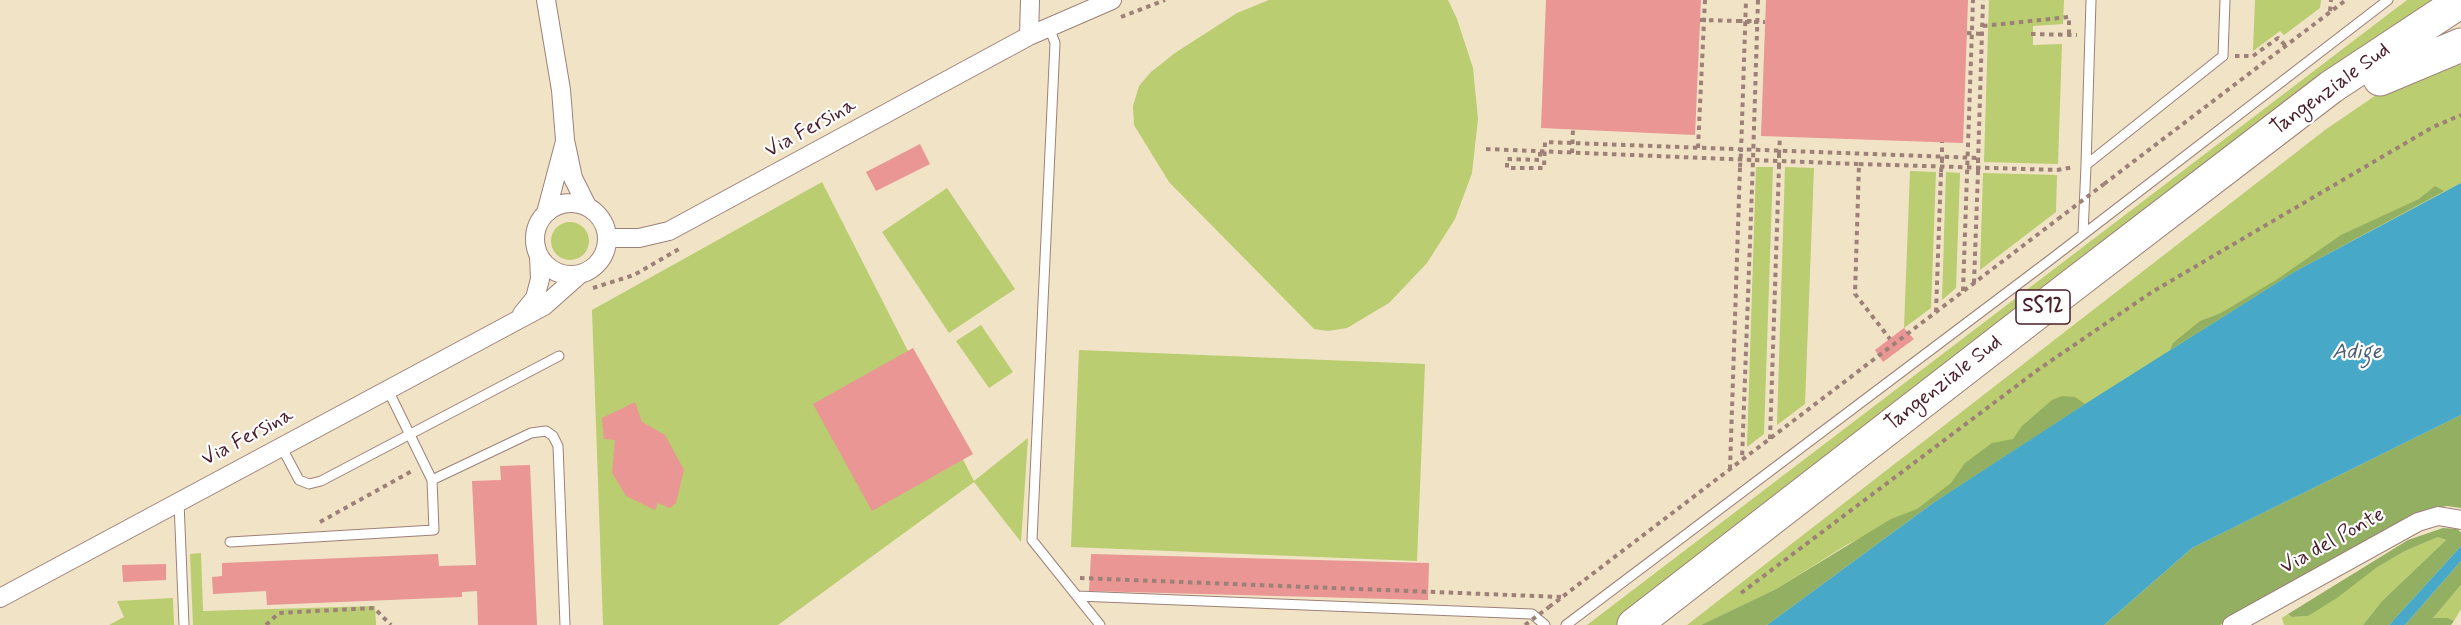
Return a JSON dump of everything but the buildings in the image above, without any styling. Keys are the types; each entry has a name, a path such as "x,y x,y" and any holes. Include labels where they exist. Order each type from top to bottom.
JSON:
{"highway":[{"name":"Tangenziale Sud","path":"1634,625 2331,87 2461,1"},
{"name":"Tangenziale Sud","path":"1670,625 2073,311 2340,107 2461,27"},
{"path":"2380,79 2461,45"}],"street":[{"name":"Via Fersina","path":"0,597 544,306 585,281 591,269 600,261 607,238 602,219 587,206 573,178 565,141 561,90 546,0"},
{"path":"1029,36 1030,0"},
{"name":"Via Fersina","path":"607,238 639,238 669,231 1029,36 1112,0"},
{"name":"Via Fersina","path":"518,318 535,298 540,279 536,233 539,222 546,213 565,141"},
{"path":"546,213 565,203 587,206"},
{"path":"539,256 556,272 585,281"},
{"name":"Via del Ponte","path":"2232,625 2418,522 2438,516 2461,520"}],"lane":[{"path":"2084,234 2091,0"},
{"path":"2086,165 2223,56 2225,0"},
{"path":"1566,625 2084,234 2388,0"},
{"path":"1049,27 1055,43 1032,540 1100,625"},
{"path":"281,446 299,480 309,484 321,481 559,356"},
{"path":"230,542 434,530 432,480 387,388"},
{"path":"432,480 531,434 546,431 553,436 558,446 566,625"},
{"path":"179,500 184,625"},
{"path":"1077,596 1532,614 1545,625"}],"path":[{"path":"1110,22 1166,0"},
{"path":"1698,148 1705,0"},
{"path":"1731,469 1746,0"},
{"path":"1742,460 1758,0"},
{"path":"1963,292 1973,0"},
{"path":"1974,284 1983,0"},
{"path":"2330,12 2331,0"},
{"path":"1525,625 2346,0"},
{"path":"1983,26 2069,16 2068,35"},
{"path":"1700,20 1757,21"},
{"path":"1745,22 1765,22"},
{"path":"1967,33 1982,34"},
{"path":"2031,34 2063,35"},
{"path":"2253,56 2278,38 2286,46"},
{"path":"1741,593 2039,369 2152,292 2433,127 2461,115"},
{"path":"1572,153 1573,130"},
{"path":"1770,439 1780,136"},
{"path":"1540,152 1540,160 1507,159 1507,168 1544,168 1545,142 1978,160"},
{"path":"1936,312 1942,142"},
{"path":"1486,149 2057,170"},
{"path":"1859,164 1855,294 1890,339"},
{"path":"585,281 634,275 684,247"},
{"path":"320,537 320,521 411,471 432,480"},
{"path":"1090,578 1562,597"},
{"path":"266,625 279,613 374,608 391,625"}],"green space":[{"path":"1269,0 1448,0 1457,19 1473,68 1478,119 1472,173 1455,219 1427,263 1389,303 1347,328 1328,331 1314,329 1169,182 1134,125 1133,106 1139,86 1151,72 1175,53 1237,13"},
{"path":"1989,0 2064,0 2063,24 2033,26 2033,45 2062,44 2058,164 1984,162"},
{"path":"2255,0 2321,0 2320,8 2284,35 2280,31 2253,51"},
{"path":"2407,0 2443,0 2032,302 1617,625 1587,625"},
{"path":"2461,58 2461,183 2294,272 1933,503 1848,544 1776,589 1701,625 1687,625 2325,130 2388,87"},
{"path":"1756,167 1773,167 1764,434 1747,447"},
{"path":"1785,167 1814,168 1805,404 1777,425"},
{"path":"1910,171 1936,172 1931,308 1904,328"},
{"path":"1946,172 1960,173 1956,288 1942,300"},
{"path":"1983,173 2057,175 2056,212 1980,270"},
{"path":"822,182 974,481 1028,438 1021,542 974,482 778,625 603,625 592,310"},
{"path":"2435,186 2444,191 2294,272 2170,350 2173,343 2200,321 2221,313 2276,280 2341,235 2419,199"},
{"path":"947,188 1015,289 949,333 882,232"},
{"path":"570,222 583,228 589,241 583,254 570,260 557,254 551,241 557,228"},
{"path":"981,325 1013,372 989,388 956,341"},
{"path":"1079,350 1425,364 1417,561 1071,547"},
{"path":"2062,396 2075,397 2085,404 1933,503 1767,625 1701,625 1776,589 1891,519 1917,509 1951,483 1965,463 1992,443 2013,439 2022,426 2052,400"},
{"path":"2461,415 2461,508 2447,506 2431,509 2220,625 2104,625 2192,548"},
{"path":"2443,528 2458,529 2461,533 2461,546 2389,625 2363,625 2382,601 2446,540 2438,537 2405,551 2376,568 2337,598 2308,616 2292,617 2288,614 2408,540"},
{"path":"2438,537 2446,540 2382,601 2363,625 2284,625 2282,618 2288,614 2292,617 2308,616 2376,568 2405,551"},
{"path":"201,553 203,611 375,606 376,625 193,625 190,554"},
{"path":"2461,561 2461,585 2433,618 2448,618 2454,621 2451,625 2405,625"},
{"path":"2461,585 2461,609 2454,621 2448,618 2432,619"},
{"path":"173,598 174,625 109,625 124,617 117,601"}],"water":[{"name":"Adige","path":"2461,183 2461,415 2192,548 2104,625 1767,625 1933,503 2085,404 2294,272"},
{"path":"2461,546 2461,561 2405,625 2389,625"}]}
